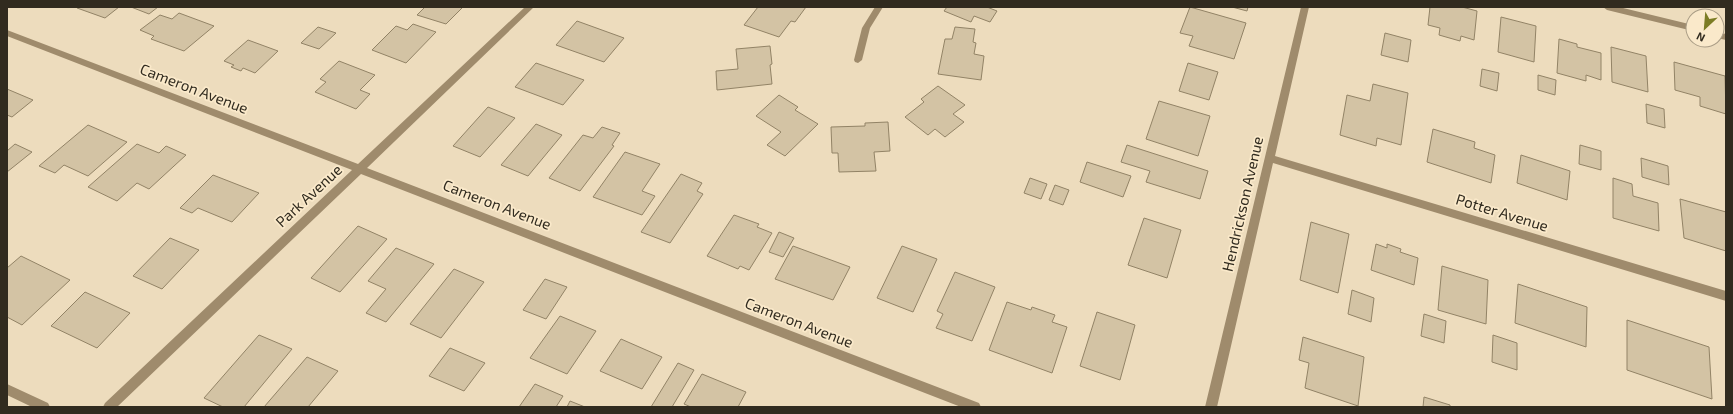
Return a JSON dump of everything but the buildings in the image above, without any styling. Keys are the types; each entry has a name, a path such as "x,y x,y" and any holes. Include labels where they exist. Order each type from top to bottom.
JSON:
{"street":[{"name":"Park Avenue","path":"109,407 530,7"},
{"path":"858,60 866,28 879,7"},
{"name":"Hendrickson Avenue","path":"1211,407 1305,7"},
{"path":"1607,7 1685,26"},
{"name":"Cameron Avenue","path":"7,33 975,407"},
{"name":"Potter Avenue","path":"1270,158 1726,296"},
{"path":"7,389 44,407"}]}
